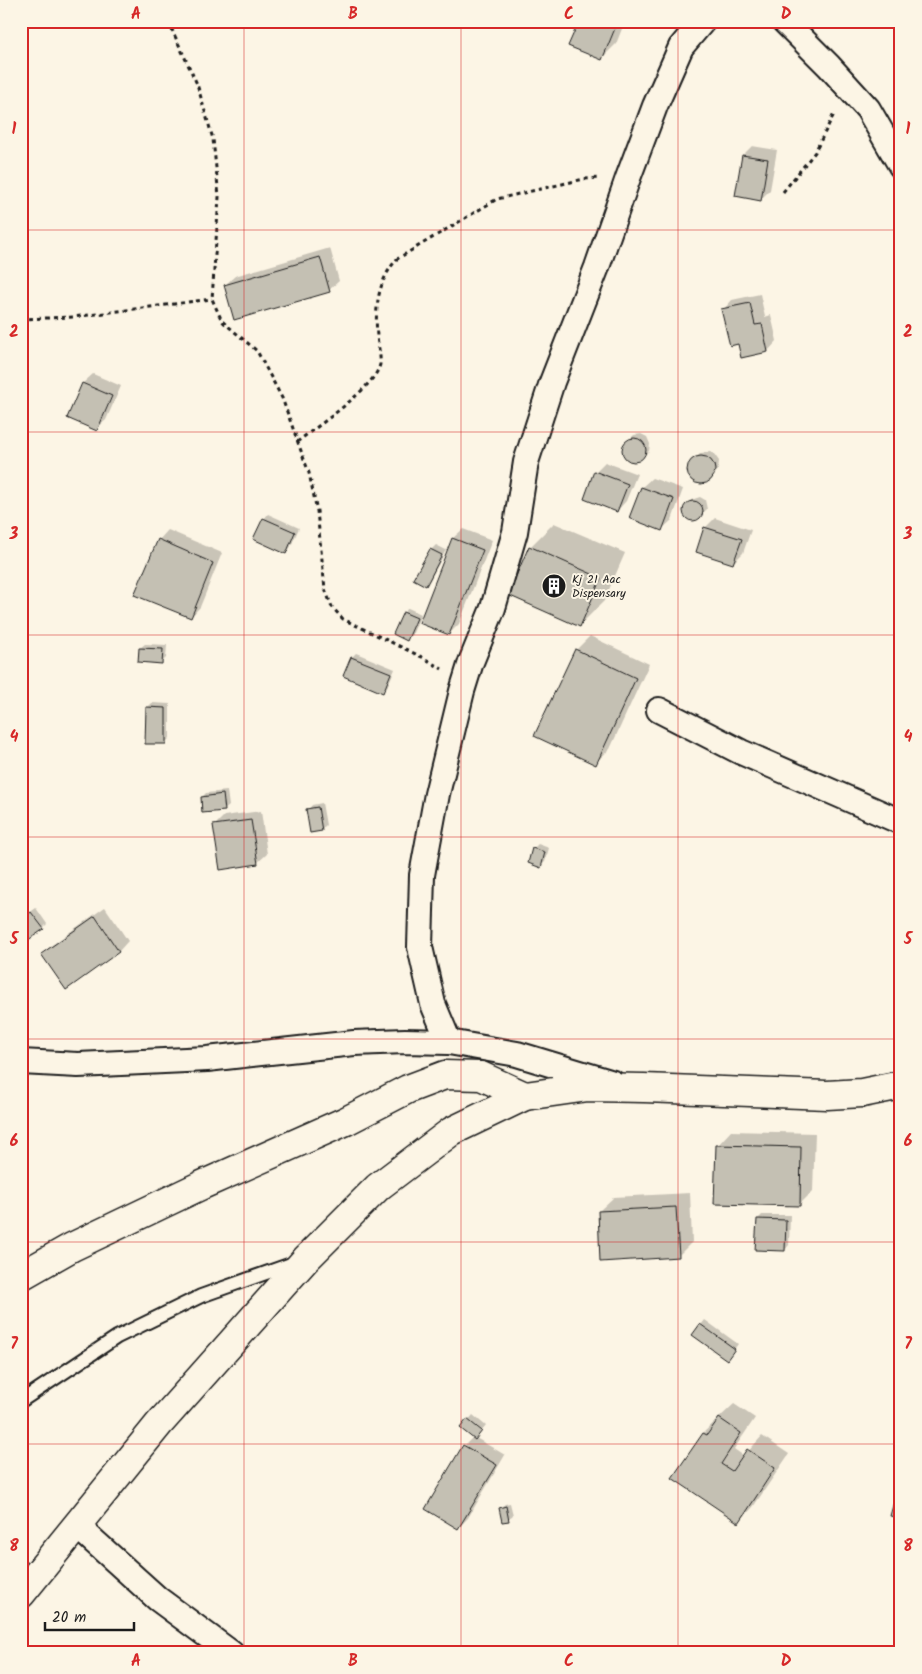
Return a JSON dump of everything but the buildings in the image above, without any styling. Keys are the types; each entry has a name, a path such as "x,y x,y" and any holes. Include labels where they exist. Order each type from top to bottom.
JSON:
{"street":[{"path":"449,1042 433,1004 420,947 422,874 437,794 462,691 471,662 493,608 515,532 526,462 552,382 598,267 655,106 681,47 703,21"},
{"path":"784,21 868,109 901,166"},
{"path":"659,710 741,752 901,822"},
{"path":"21,1062 78,1065 207,1059 354,1044 405,1041 449,1042 517,1054 626,1088"},
{"path":"21,1276 72,1247 202,1185 346,1121 408,1090 445,1075 482,1076 524,1096"},
{"path":"21,1594 159,1424 306,1259 378,1187 452,1131 524,1096 588,1087 827,1095 862,1093 901,1086"},
{"path":"76,1525 158,1599 231,1653"}],"lane":[{"path":"21,1400 118,1337 201,1296 306,1259"}],"path":[{"path":"168,21 197,84 213,139 219,197 212,299 222,321 257,352 282,398 309,473 317,511 325,588 332,607 343,619 417,654 443,670 462,691"},
{"path":"783,192 815,152 848,87"},
{"path":"297,442 353,398 371,381 380,364 376,316 382,281 388,268 397,259 497,199 584,179 628,178"},
{"path":"21,319 73,317 212,299"}],"place":[{"name":"Kj 21 Aac Dispensary","path":"554,586"}]}
